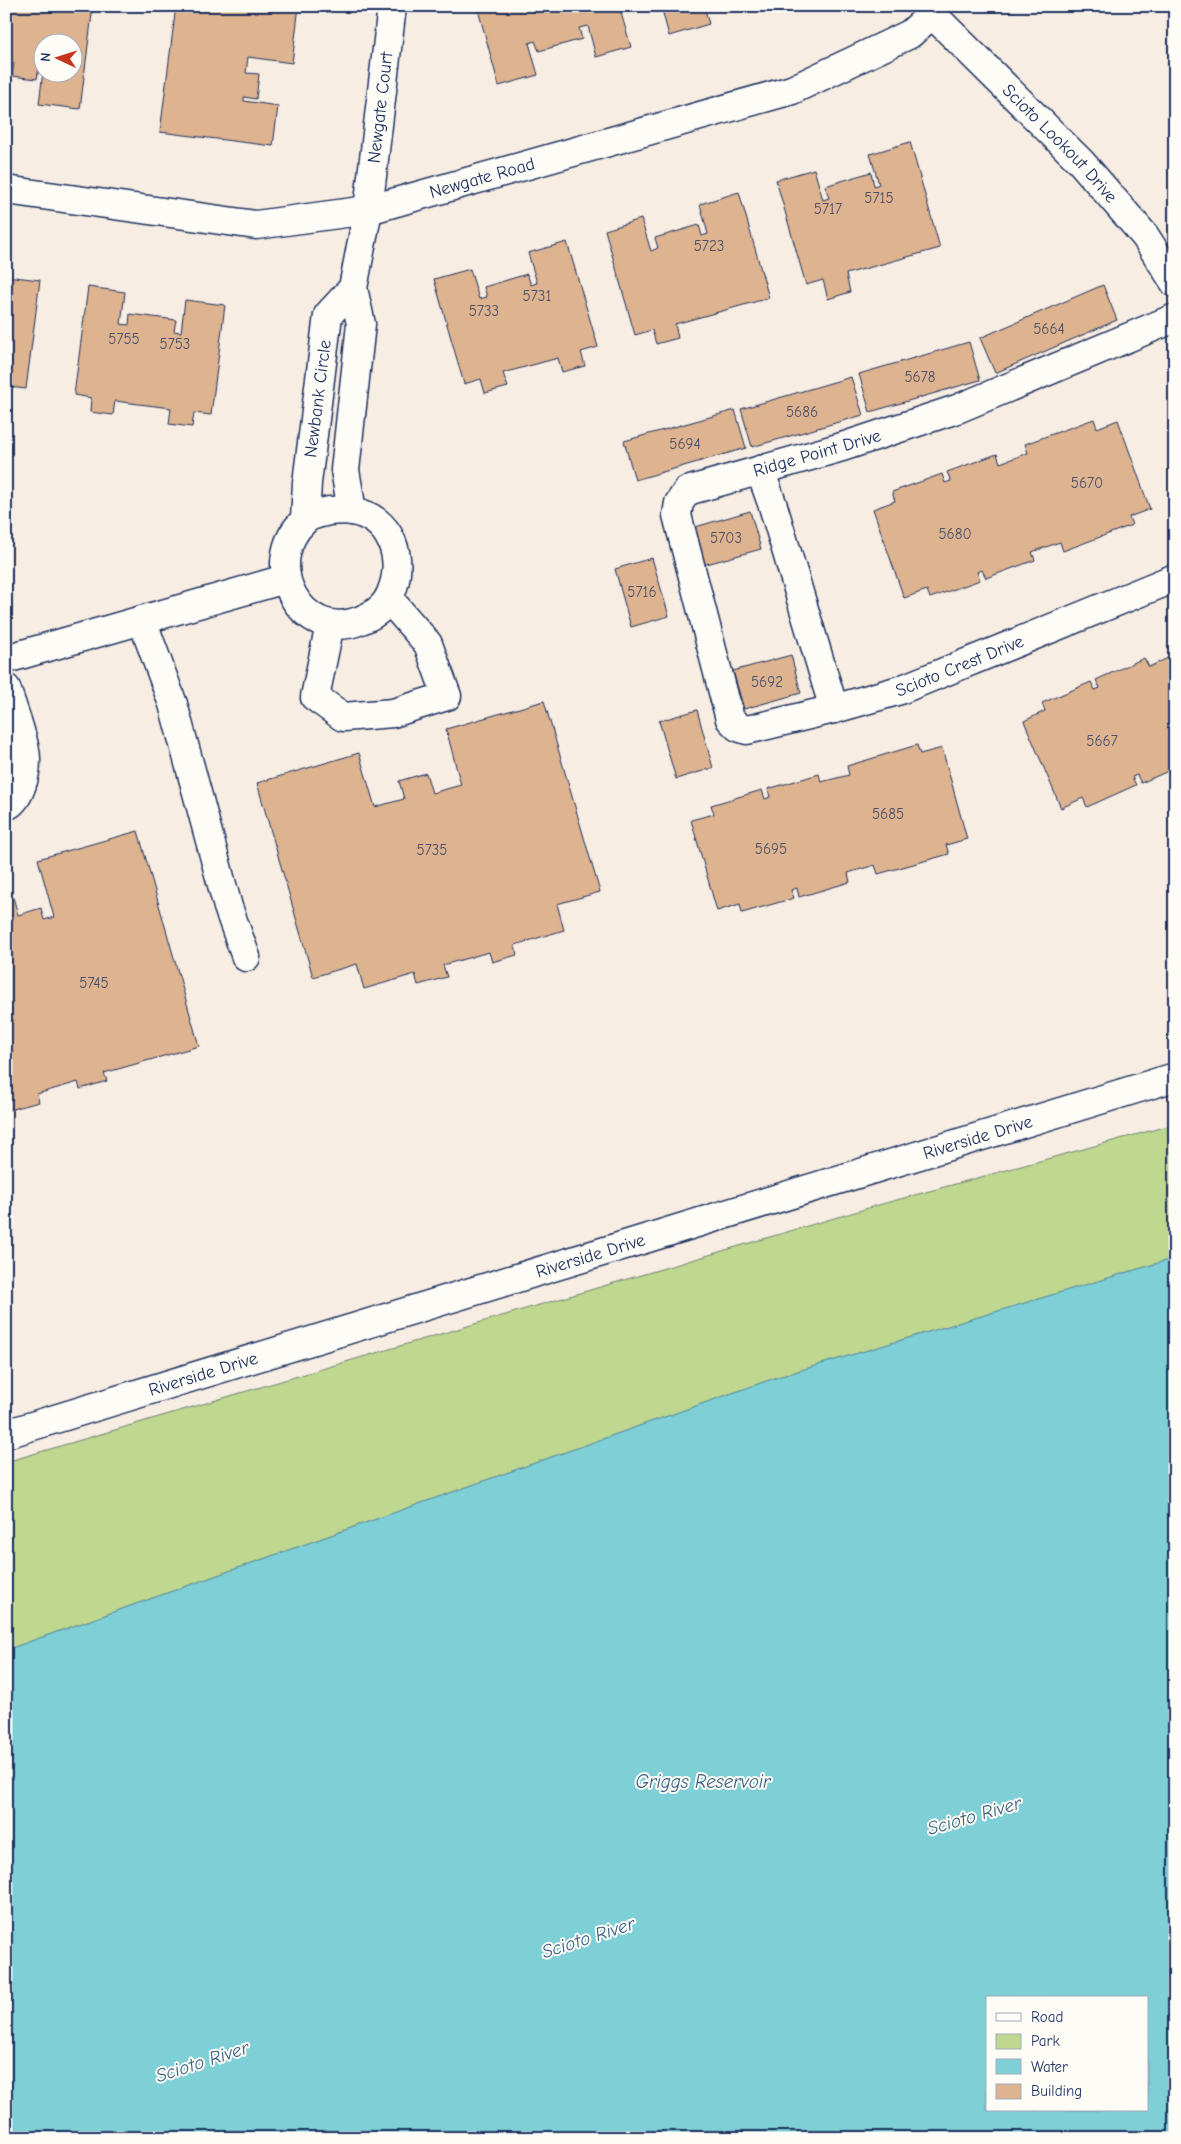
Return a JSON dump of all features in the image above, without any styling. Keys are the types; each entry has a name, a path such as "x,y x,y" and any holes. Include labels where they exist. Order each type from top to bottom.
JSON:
{"street":[{"name":"Newgate Court","path":"368,210 392,6"},
{"name":"Newgate Road","path":"6,190 256,225 368,210 792,90 910,34 935,10"},
{"name":"Scioto Lookout Drive","path":"935,10 1082,162 1145,236 1175,283"},
{"name":"Newbank Circle","path":"352,511 345,470 361,324 353,288 368,210"},
{"name":"Newbank Circle","path":"306,519 307,483 328,315 353,288"},
{"name":"Ridge Point Drive","path":"738,727 730,719 677,515 679,503 687,492 842,448 957,409 1175,318"},
{"path":"760,470 773,506 834,710"},
{"path":"329,511 352,511 373,519 388,535 398,556 398,578 389,599 374,615 353,624 330,624 309,616 294,600 285,579 284,557 293,536 306,519 329,511"},
{"name":"Scioto Crest Drive","path":"738,727 747,730 834,710 900,690 1175,578"},
{"path":"6,659 285,579"},
{"path":"330,624 315,697 344,717 392,713 447,696 428,644 389,599"},
{"path":"142,620 173,704 228,907 246,957"},
{"path":"6,688 27,759 20,791 10,805 6,806"},
{"name":"Riverside Drive","path":"6,1434 1175,1077"}],"green space":[{"path":"1175,1124 1175,1258 775,1378 6,1650 6,1462 882,1204"}],"water":[{"name":"Griggs Reservoir","path":"1175,1258 1175,2138 6,2138 6,1650 775,1378"}],"building":[{"path":"6,6 93,6 80,109 39,104 42,82 82,82 82,32 32,32 32,78 12,76 14,63 6,62"},
{"path":"176,6 299,6 292,63 248,57 246,73 259,74 256,99 244,97 244,101 278,106 273,146 160,132"},
{"path":"477,6 619,6 631,47 596,57 588,26 579,28 582,39 539,51 535,41 529,43 538,75 499,86"},
{"path":"661,6 704,6 709,24 669,36"},
{"path":"910,142 940,248 846,274 850,292 828,299 823,280 806,285 776,180 814,169 823,200 829,198 825,186 871,172 874,186 879,184 870,154"},
{"path":"739,192 769,298 675,324 678,338 656,344 652,330 635,335 605,230 641,219 651,251 658,248 655,238 699,225 702,236 708,234 700,204"},
{"path":"567,242 598,347 581,352 585,366 562,372 558,358 503,373 508,387 485,393 481,379 464,384 434,279 470,269 479,299 487,297 484,287 527,274 531,285 537,283 528,253"},
{"path":"6,276 40,280 26,389 9,387 8,401"},
{"path":"1103,285 1117,320 995,373 980,338"},
{"path":"88,287 125,292 121,324 129,325 130,314 176,320 174,331 181,332 185,300 225,305 211,415 194,413 192,427 169,424 171,408 115,401 113,415 90,412 91,398 74,395"},
{"path":"969,342 980,380 870,412 859,374"},
{"path":"851,377 863,415 752,447 741,409"},
{"path":"735,410 746,448 635,480 624,441"},
{"path":"1094,419 1097,428 1118,420 1150,509 1129,517 1132,525 1063,551 1060,542 1032,552 1035,560 986,578 982,570 977,572 980,580 930,598 927,590 904,598 873,509 895,501 892,492 942,474 945,483 951,481 947,472 997,454 1000,463 1028,453 1025,444"},
{"path":"750,511 761,549 703,565 692,528"},
{"path":"652,558 669,616 631,627 615,569"},
{"path":"1175,645 1175,768 1141,783 1137,775 1132,777 1136,785 1087,807 1083,798 1061,808 1024,721 1045,711 1042,703 1091,682 1095,690 1100,688 1096,680 1144,658 1149,667 1174,655 1171,647"},
{"path":"791,655 801,693 744,709 733,671"},
{"path":"544,701 600,892 557,904 564,930 515,945 517,955 492,962 489,952 443,965 447,977 418,985 415,974 364,989 357,964 313,977 257,783 359,753 375,807 404,799 399,781 426,773 432,793 461,785 446,729"},
{"path":"697,710 713,768 676,779 659,721"},
{"path":"917,745 920,754 942,748 967,839 946,845 949,854 878,874 875,865 848,873 850,882 799,897 797,888 791,890 794,898 742,913 740,904 717,911 691,820 714,814 711,805 762,790 765,799 770,797 768,789 819,774 821,782 849,775 847,766"},
{"path":"138,831 199,1046 104,1073 107,1081 80,1089 78,1082 37,1094 39,1102 9,1110 6,1104 6,899 13,897 18,915 41,908 44,920 54,917 38,859"}],"water label":[{"name":"Scioto River","path":"974,1815"},
{"name":"Scioto River","path":"588,1937"},
{"name":"Scioto River","path":"202,2061"}]}
